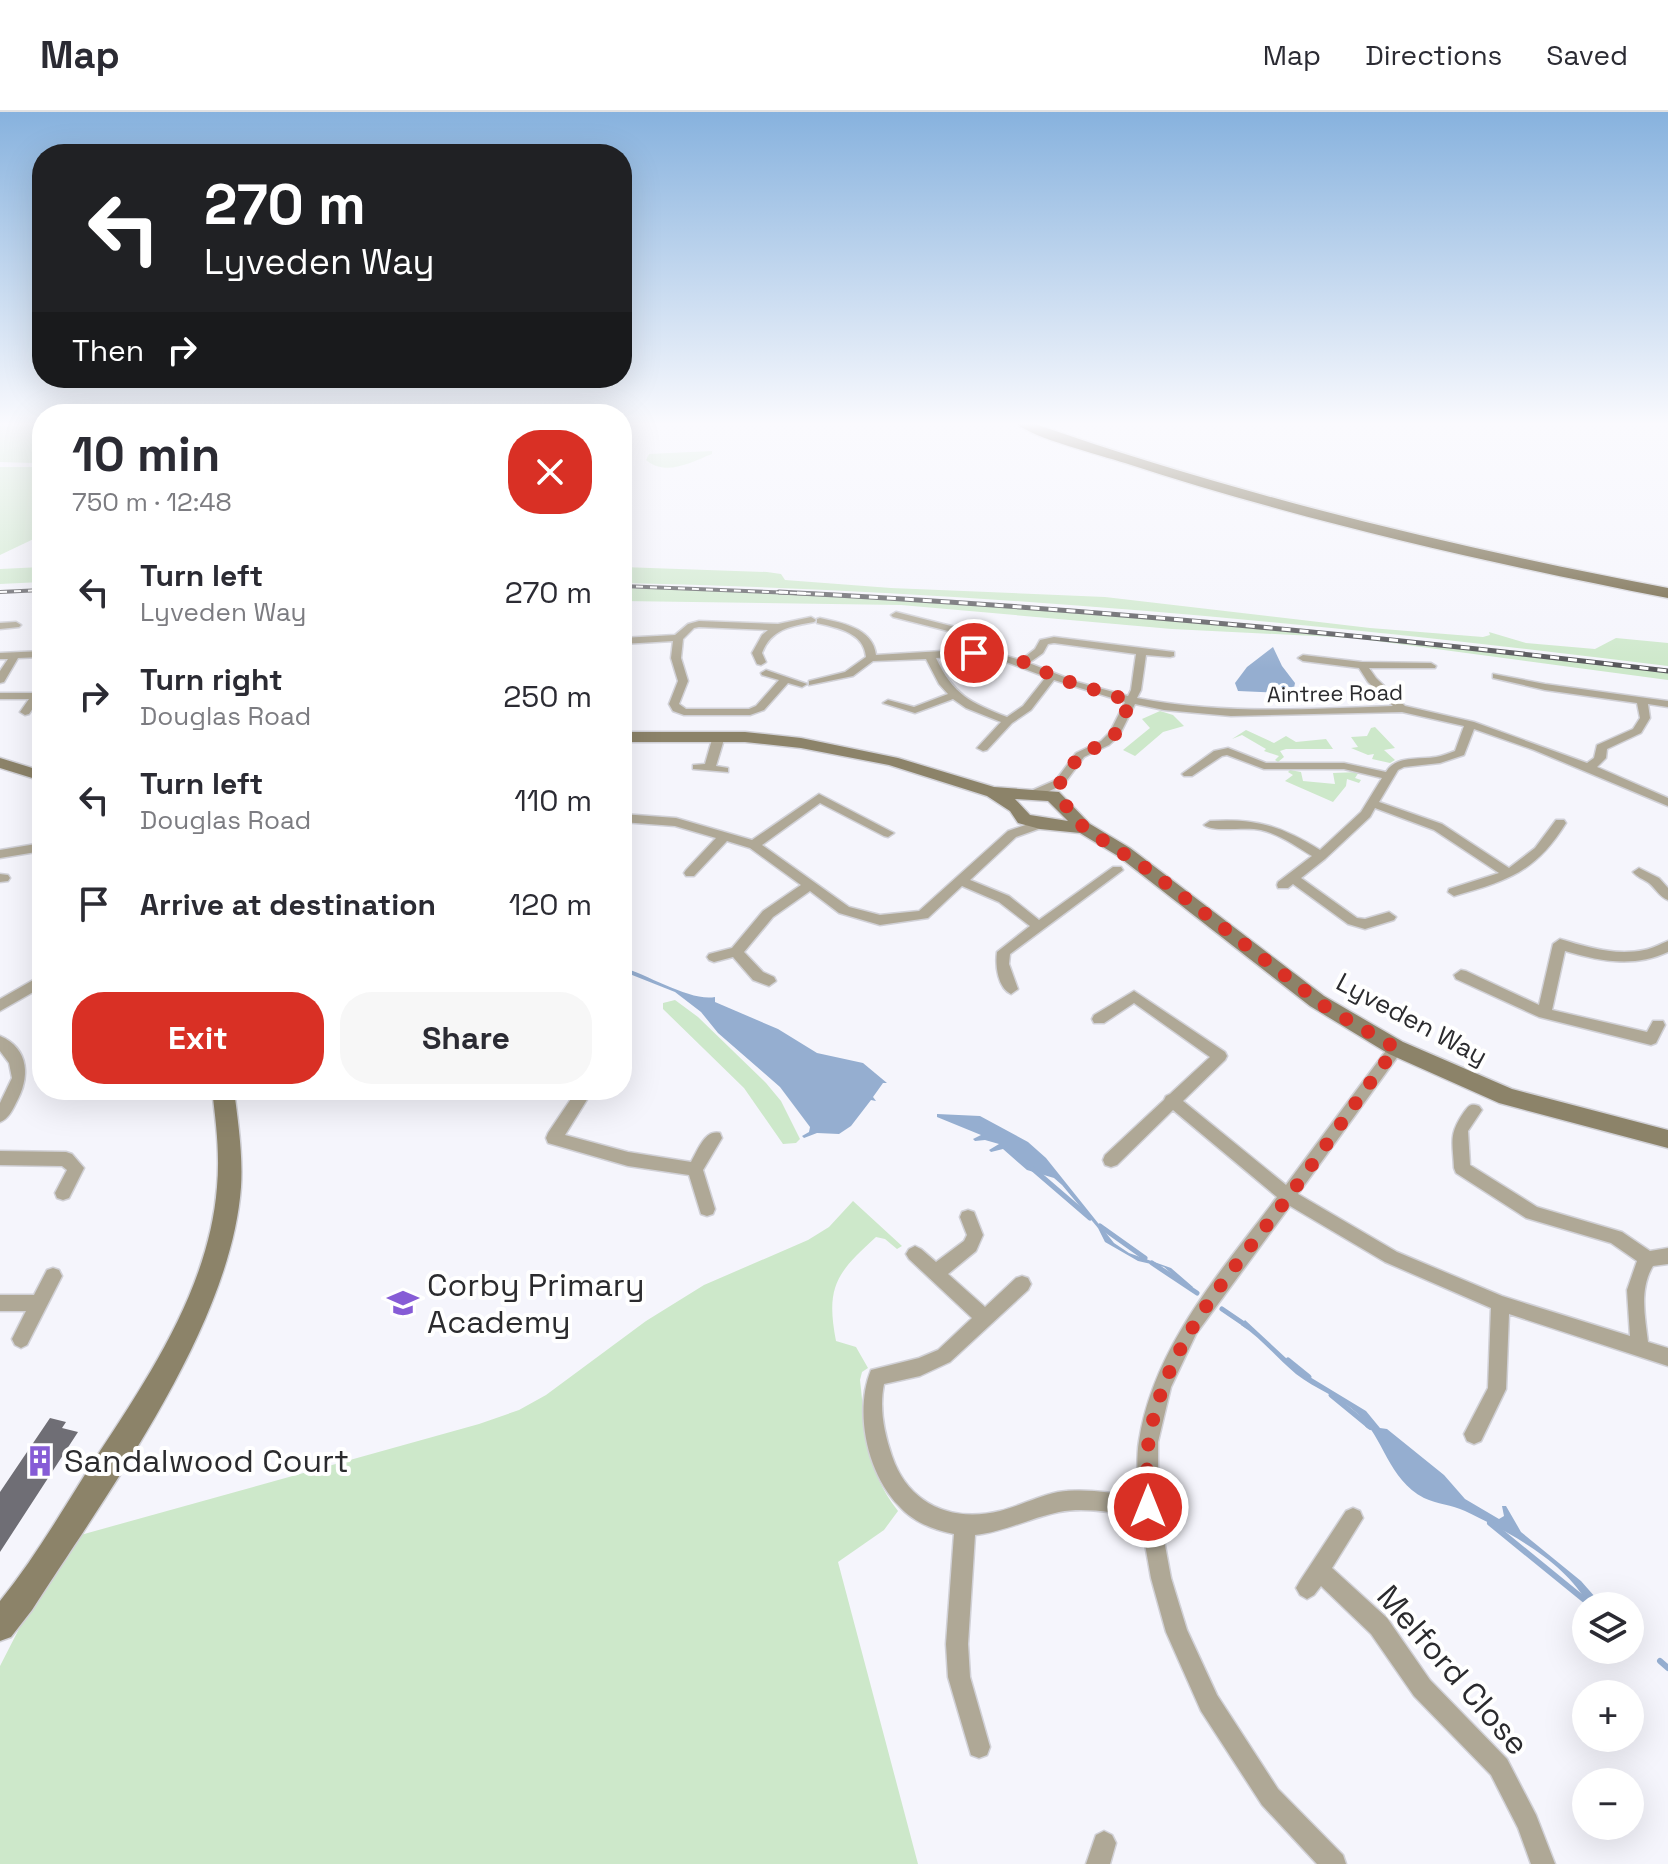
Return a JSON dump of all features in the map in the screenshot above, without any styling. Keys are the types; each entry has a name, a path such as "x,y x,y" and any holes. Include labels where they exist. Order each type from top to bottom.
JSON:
{"highway":[{"path":"1286,506 1484,556 1668,593"},
{"path":"1306,506 1500,553 1668,587"}],"street":[{"path":"896,615 956,630 966,654"},
{"path":"632,640 678,638 691,626 699,624 778,627 816,621 860,635 870,644 871,658"},
{"path":"0,626 16,625"},
{"path":"761,662 759,646 764,637 778,627"},
{"path":"678,638 676,658 683,681 674,704 684,712 750,712 760,708 784,681"},
{"path":"766,673 784,681 808,683 849,674 871,658 932,661 966,654 1027,659 1044,642 1054,640 1170,654"},
{"path":"1012,834 1018,800 1060,782 1080,755 1105,743 1115,734 1138,681 1141,652"},
{"path":"0,656 32,654"},
{"path":"0,680 15,655"},
{"path":"1303,658 1362,665 1431,666"},
{"name":"Aintree Road","path":"1027,659 1052,676 1131,701 1233,714 1402,709 1470,724 1668,802"},
{"path":"932,661 953,696 963,704 1008,721"},
{"path":"1362,665 1372,680 1402,709"},
{"path":"983,748 1008,721 1027,708 1052,676"},
{"path":"1497,676 1545,687 1668,704"},
{"path":"0,696 32,696"},
{"path":"888,703 915,710 953,696"},
{"path":"1587,768 1598,763 1601,747 1637,731 1645,718 1642,700"},
{"path":"25,712 32,704"},
{"path":"1389,917 1365,924 1353,921 1288,881 1321,856 1366,814 1388,776 1401,764 1440,760 1460,753 1470,724"},
{"path":"719,736 704,768 724,770"},
{"name":"Lyveden Way","path":"632,737 770,739 852,752 993,792 1053,796 1084,828 1150,871 1327,1008 1396,1048 1507,1097 1668,1139"},
{"path":"1188,774 1218,753 1228,751 1264,766 1344,766 1388,776"},
{"path":"0,763 32,773"},
{"path":"632,819 676,822 754,845 844,910 880,920 923,915 1012,834 1062,819 1064,806 1060,782"},
{"name":"Lyveden Way","path":"993,792 1024,819 1084,828"},
{"path":"754,845 819,798 888,833"},
{"path":"1372,803 1450,833 1508,873"},
{"path":"1196,820 1212,828 1259,823 1272,827 1321,856"},
{"path":"1454,892 1508,873 1539,855 1560,823"},
{"path":"690,873 726,835"},
{"path":"0,854 32,849"},
{"path":"1011,989 1002,964 1004,952 1117,870"},
{"path":"1639,872 1654,881 1668,896"},
{"path":"1654,881 1668,875"},
{"path":"961,881 1004,899 1040,927"},
{"path":"714,957 736,952 768,914 810,885"},
{"path":"1544,1013 1560,944 1622,957 1643,956 1668,946"},
{"path":"736,952 758,976 769,981"},
{"path":"1461,975 1544,1013 1651,1039 1658,1025"},
{"path":"0,1006 32,986"},
{"path":"1099,1019 1134,996 1220,1056 1111,1160"},
{"path":"0,1042 18,1058 20,1073 15,1092 0,1116"},
{"path":"1334,1864 1270,1797 1209,1703 1177,1632 1161,1578 1148,1507 1148,1442 1172,1362 1190,1328 1396,1048"},
{"path":"0,1626 149,1401 180,1346 204,1291 225,1223 231,1180 231,1139 225,1100"},
{"path":"579,1100 554,1138 628,1159 695,1169"},
{"path":"1171,1100 1289,1197 1391,1257 1500,1303 1668,1357"},
{"path":"1474,1110 1460,1130 1454,1171 1532,1213 1616,1237 1648,1259 1668,1256"},
{"path":"707,1209 695,1169 714,1138"},
{"path":"0,1158 66,1159 76,1168 63,1193"},
{"path":"936,1273 970,1246 975,1235 968,1217"},
{"path":"915,1254 985,1319"},
{"path":"1640,1348 1634,1287 1637,1273 1648,1259"},
{"path":"21,1339 53,1276"},
{"path":"1022,1284 934,1362 878,1376 872,1391 876,1437 883,1462 897,1490 936,1522 965,1527 993,1523 1069,1501 1148,1507"},
{"path":"0,1303 39,1303"},
{"path":"1474,1434 1497,1389 1500,1303"},
{"name":"Melford Close","path":"1353,1518 1313,1579 1379,1626 1422,1688 1499,1767 1528,1823 1543,1864"},
{"path":"965,1527 957,1644 959,1677 979,1747"}],"green space":[{"path":"0,506 32,506 32,540 0,555"},
{"path":"32,567 32,582 0,584 0,569"},
{"path":"632,567 767,572 781,574 785,580 891,588 1105,597 1370,628 1483,637 1490,635 1489,632 1526,643 1595,649 1616,638 1668,643 1668,666 1407,636 1146,611 753,587 632,583"},
{"path":"632,588 880,598 1137,616 1522,655 1668,673 1668,680 1354,638 1172,629 901,605 632,601"},
{"path":"1160,711 1173,715 1184,726 1163,732 1135,756 1123,750 1150,728 1142,719"},
{"path":"1375,727 1395,748 1384,750 1395,760 1390,763 1372,759 1374,754 1368,755 1351,748 1358,747 1351,737 1367,736"},
{"path":"1246,730 1274,743 1286,736 1296,742 1326,739 1333,749 1286,749 1280,751 1284,757 1278,762 1275,760 1279,756 1264,751 1266,749 1242,735 1232,739"},
{"path":"1288,772 1301,772 1303,781 1335,784 1333,773 1359,772 1355,778 1361,780 1359,783 1347,779 1346,786 1333,802 1285,781 1293,775"},
{"path":"675,1000 698,1017 766,1083 781,1101 800,1139 796,1143 783,1144 744,1088 663,1009 663,1003"},
{"path":"853,1201 902,1246 897,1249 885,1239 876,1237 844,1271 838,1281 832,1306 836,1341 856,1347 868,1368 862,1372 860,1380 869,1449 879,1480 898,1511 884,1530 838,1562 918,1864 0,1864 0,1666 22,1623 77,1536 479,1424 519,1410 546,1395 646,1321 704,1285 808,1240 829,1227"}],"water":[{"path":"1273,647 1295,683 1294,688 1285,693 1238,691 1235,683 1247,667"},
{"path":"632,971 694,996 715,997 715,1002 778,1029 817,1053 863,1063 887,1083 883,1083 873,1097 876,1101 871,1100 851,1126 839,1134 817,1133 804,1138 802,1136 809,1132 810,1127 780,1087 718,1033 701,1012 675,992 632,975"},
{"path":"937,1114 980,1116 1028,1142 1046,1158 1114,1243 1129,1253 1171,1268 1193,1287 1190,1290 1164,1267 1138,1261 1105,1242 1098,1228 1054,1178 1027,1170 1003,1149 991,1152 989,1150 999,1144 975,1141 973,1139 981,1135 937,1117"},
{"path":"1245,1320 1300,1371 1366,1411 1380,1428 1387,1429 1444,1475 1465,1499 1499,1519 1504,1516 1502,1506 1506,1506 1521,1532 1591,1592 1580,1592 1551,1562 1518,1539 1465,1511 1429,1500 1412,1490 1394,1469 1358,1414 1296,1374 1241,1325"}],"building":[{"name":"Sandalwood Court","path":"50,1418 66,1422 62,1428 78,1432 0,1552 0,1492"}],"waterway":[{"path":"1033,1169 1090,1218"},
{"path":"1100,1226 1145,1258"},
{"path":"1152,1263 1197,1293"},
{"path":"1222,1309 1247,1326"},
{"path":"1288,1360 1309,1377"},
{"path":"1331,1395 1370,1427"},
{"path":"1490,1523 1575,1592"},
{"path":"1660,1661 1668,1668"}],"railway":[{"path":"632,586 796,593"},
{"path":"0,592 32,590"},
{"path":"779,592 796,593"},
{"path":"796,593 819,594"},
{"path":"796,593 1224,624 1668,671"}],"place":[{"name":"Corby Primary Academy","path":"403,1303"},
{"name":"Sandalwood Court","path":"40,1461"}],"route":[{"path":"974,653 1011,658 1060,679 1131,701 1115,734 1097,748 1080,755 1060,782 1066,809 1084,828 1150,871 1317,1001 1396,1048 1190,1328 1162,1386 1148,1442 1148,1507"}]}
